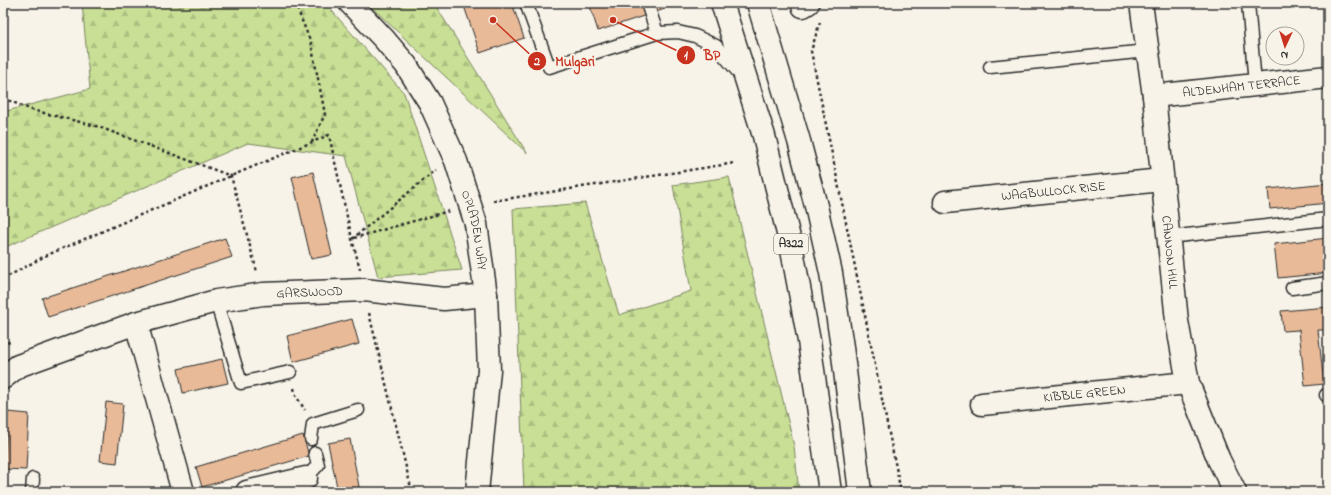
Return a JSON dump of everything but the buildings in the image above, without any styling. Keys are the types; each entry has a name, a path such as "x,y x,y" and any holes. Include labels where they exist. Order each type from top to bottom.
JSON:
{"main road":[{"name":"OPLADEN WAY","path":"350,3 384,38 406,66 430,104 456,161 476,224 486,296 489,370 477,492"},
{"name":"A322","path":"722,3 765,142 792,250 809,341 830,492"},
{"name":"A322","path":"758,3 799,141 816,206 831,273 842,346 860,492"},
{"name":"CANNON HILL","path":"1141,3 1154,96 1177,321 1188,383 1219,460 1235,492"},
{"name":"ALDENHAM TERRACE","path":"1154,96 1328,77"},
{"name":"WAGBULLOCK RISE","path":"945,202 1162,180"},
{"name":"GARSWOOD","path":"3,378 18,366 136,323 216,301 263,294 364,290 444,298 486,296"},
{"path":"136,323 184,492"},
{"name":"KIBBLE GREEN","path":"982,404 1188,383"},
{"path":"247,492 306,478"}],"lane":[{"path":"526,3 549,67 657,32 678,32 695,36 716,46 747,83"},
{"path":"647,3 657,32"},
{"path":"1248,3 1255,84"},
{"path":"990,67 1148,51"},
{"path":"1169,237 1328,219"},
{"path":"1292,288 1328,283"},
{"path":"216,301 240,383 290,372"},
{"path":"311,439 313,424 358,410"},
{"path":"306,478 318,465 315,453"},
{"path":"32,492 33,479"}],"path":[{"path":"295,3 311,43 325,114 312,142"},
{"path":"811,8 811,51 901,492"},
{"path":"3,98 32,110 96,126 231,176"},
{"path":"3,279 45,256 329,135 352,239 361,272"},
{"path":"493,201 735,163"},
{"path":"352,239 439,167"},
{"path":"231,176 263,294"},
{"path":"352,239 450,211"},
{"path":"368,309 412,492"},
{"path":"290,372 296,396 313,424"}],"green space":[{"path":"82,3 325,3 404,93 462,270 378,277 346,156 248,143 3,248 3,112 90,89"},
{"path":"367,3 434,3 527,153"},
{"path":"729,177 794,446 799,492 524,492 513,209 585,203 619,315 691,291 673,185"}],"place":[{"name":"Mulgari","path":"493,20"},
{"name":"BP","path":"613,20"}]}
